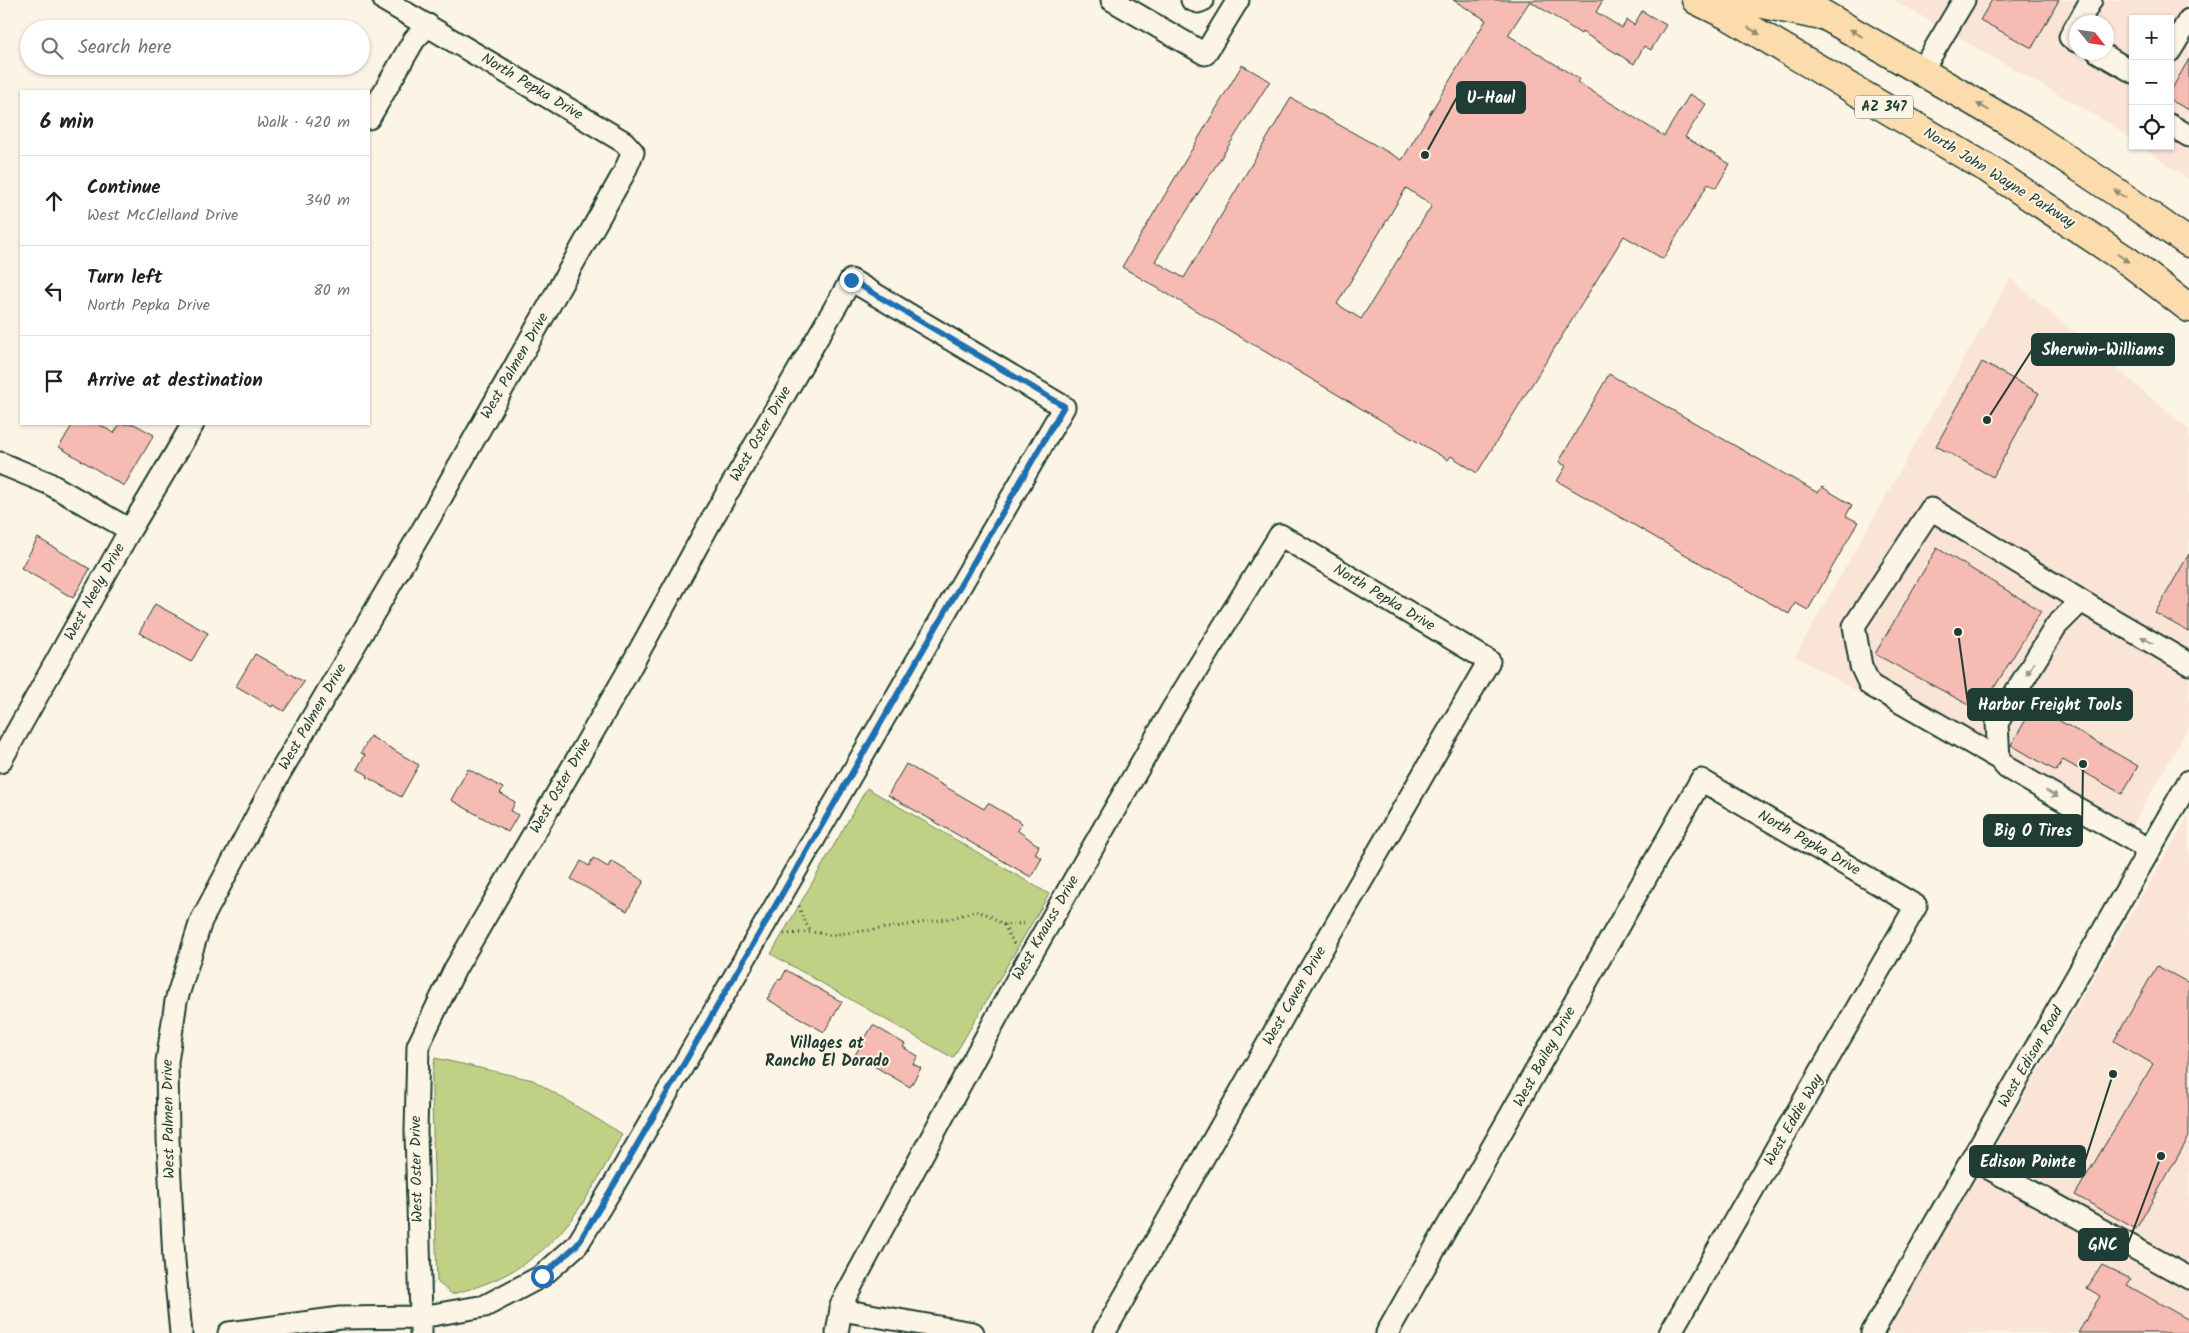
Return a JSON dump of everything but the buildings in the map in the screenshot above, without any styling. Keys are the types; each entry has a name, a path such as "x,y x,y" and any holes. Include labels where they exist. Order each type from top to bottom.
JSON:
{"highway":[{"path":"1743,0 1828,17"},
{"path":"1798,0 2028,133 2189,244"},
{"name":"North John Wayne Parkway","path":"1714,3 1729,16 1990,170 2129,262 2189,308"}],"street":[{"name":"North Pepka Drive","path":"384,0 624,142 633,152"},
{"path":"1112,0 1205,54 1238,0"},
{"path":"1192,0 1198,2 1203,0"},
{"path":"1921,72 1964,0"},
{"path":"2083,15 2092,0"},
{"path":"2174,45 2189,20"},
{"path":"370,116 414,40 428,25"},
{"path":"2112,60 2129,70"},
{"path":"2174,127 2189,136"},
{"name":"West Palmen Drive","path":"181,1333 173,1251 167,1062 176,1001 202,921 278,776 439,500 624,174 633,152"},
{"name":"West Oster Drive","path":"421,1325 416,1131 418,1046 455,968 611,700 712,519 851,280 1064,406 782,894"},
{"name":"West Neely Drive","path":"0,762 130,530 192,425"},
{"path":"0,463 48,483 130,530"},
{"path":"2150,850 2007,768 1999,759 1870,685 1861,666 1854,626 1931,509 2080,601 2189,664"},
{"name":"North Pepka Drive","path":"1280,535 1489,661"},
{"name":"West Knauss Drive","path":"837,1333 841,1306 939,1121 1020,974 1173,708 1280,535"},
{"path":"1999,759 1997,723 2056,626 2080,601"},
{"name":"West Caven Drive","path":"1104,1333 1286,1011 1489,661"},
{"name":"North Pepka Drive","path":"1701,780 1916,906"},
{"name":"West Bailey Drive","path":"1387,1333 1701,780"},
{"name":"West Edison Road","path":"1872,1333 2189,782"},
{"path":"229,1333 340,1318 421,1325 485,1306 542,1276 577,1245 782,894"},
{"name":"West Eddie Way","path":"1670,1333 1916,906"},
{"path":"1972,1159 2189,1278"},
{"path":"841,1306 853,1312 974,1333"}],"path":[{"path":"782,894 798,903 805,922 812,932"},
{"path":"781,934 812,932 830,935 952,918 975,911 990,915 1004,925 1030,923"}],"shaded area":[{"path":"1893,0 2189,0 2189,180 2147,150 2174,150 2174,15 2129,15 2129,137 2110,124"},
{"path":"2010,278 2189,430 2189,727 2122,843 1795,656"},
{"path":"2189,815 2189,1333 1885,1333"}],"green space":[{"path":"867,788 1049,894 953,1058 771,954"},
{"path":"435,1058 533,1080 622,1134 591,1190 575,1215 557,1236 536,1255 513,1271 485,1284 452,1294 437,1282 432,1096 432,1076"}],"place":[{"name":"U-Haul","path":"1425,155"},
{"name":"Sherwin-Williams","path":"1987,420"},
{"name":"Harbor Freight Tools","path":"1958,632"},
{"name":"Big O Tires","path":"2083,764"},
{"name":"Edison Pointe","path":"2113,1074"},
{"name":"GNC","path":"2161,1156"}],"district":[{"name":"Villages at Rancho El Dorado","path":"827,1052"}],"route":[{"path":"542,1276 577,1245 615,1183 1064,406 851,280"}]}
